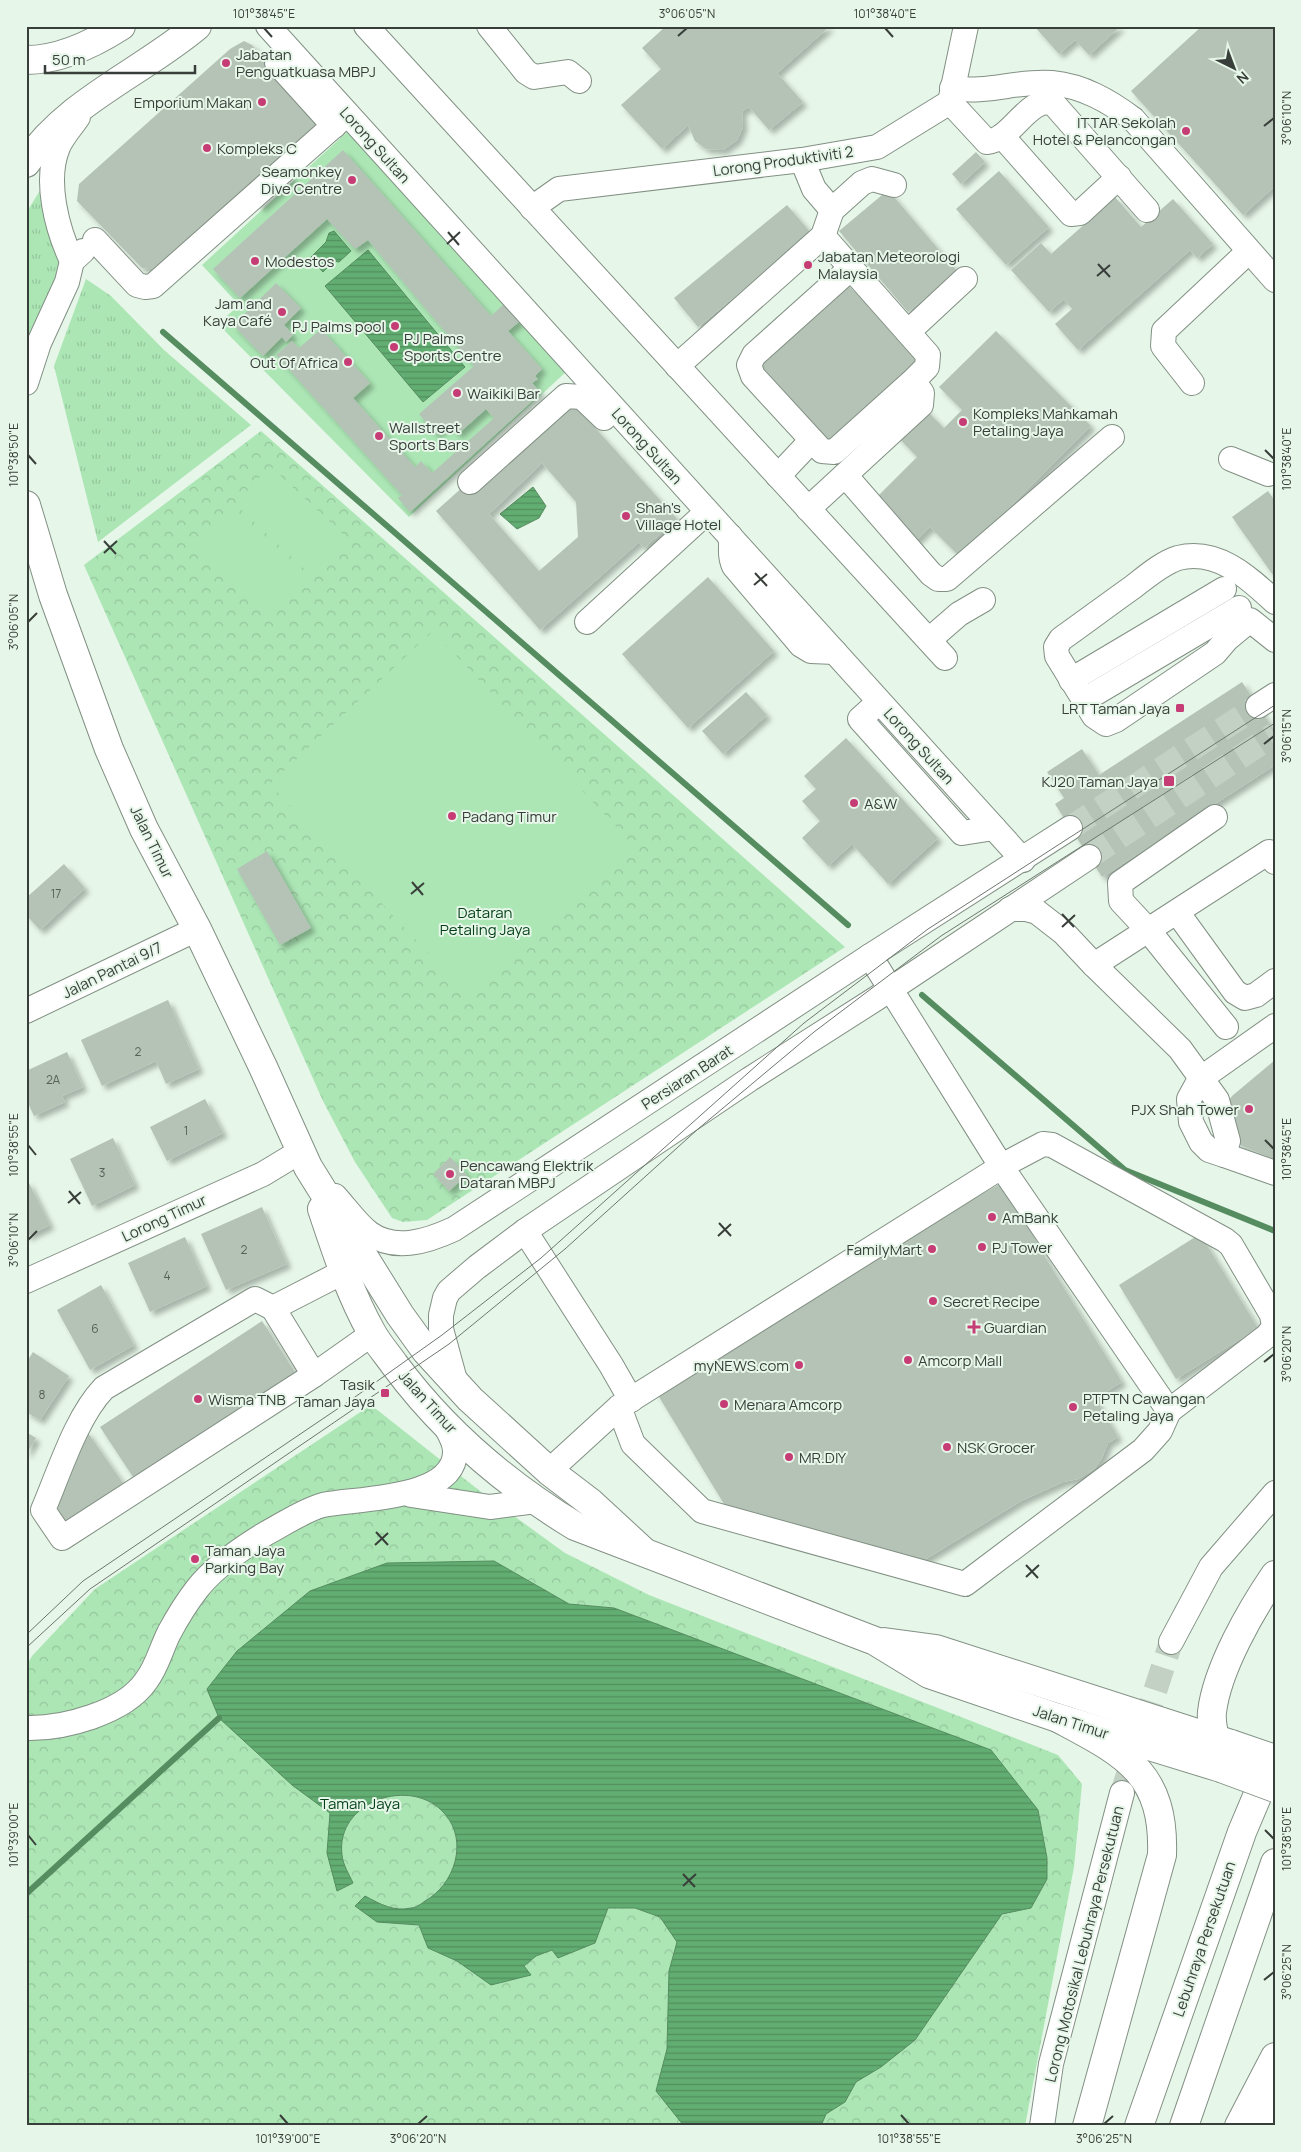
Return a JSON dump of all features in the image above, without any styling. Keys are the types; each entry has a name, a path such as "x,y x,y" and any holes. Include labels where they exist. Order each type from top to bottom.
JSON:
{"main road":[{"path":"26,60 41,60 81,48 121,26"},
{"path":"26,163 36,148 62,122 91,99 181,39 197,26"},
{"name":"Jalan Timur","path":"26,505 52,595 109,749 144,829 197,929 264,1067 304,1159 343,1272 372,1334 411,1387 443,1421 496,1471 536,1501 575,1526 875,1641 929,1674 1058,1718 1221,1768 1275,1788"},
{"name":"Jalan Timur","path":"304,1159 400,1315 426,1351 456,1384 549,1471 592,1503 643,1551"},
{"path":"1223,1741 1211,1714 1216,1689 1250,1610 1275,1575"},
{"name":"Jalan Timur","path":"875,1641 936,1649 1223,1741 1275,1760"},
{"path":"1058,1718 1114,1748 1128,1760 1141,1774 1154,1796 1163,1828 1162,1855 1087,2123"},
{"name":"Lebuhraya Persekutuan","path":"1139,2126 1242,1832 1275,1755"},
{"path":"1184,2126 1275,1863"},
{"path":"1239,2126 1275,2057"}],"street":[{"path":"366,26 945,658"},
{"path":"490,26 526,72 534,77 568,72 579,82"},
{"path":"966,26 951,95 987,142 996,141 1036,105 1047,101 1053,103 1147,210"},
{"name":"Lorong Sultan","path":"274,33 341,120 703,516 730,536 1022,860"},
{"path":"951,95 967,91 1051,83 1080,88 1110,102 1133,119 1248,252 1275,280"},
{"name":"Lorong Produktiviti 2","path":"532,208 559,189 802,160 877,147 951,95"},
{"path":"26,383 39,343 67,282 72,261 56,216 53,201 58,146 91,99"},
{"path":"72,261 100,236 136,284 145,287 153,286 341,120"},
{"path":"1002,136 1071,214 1080,213 1119,177"},
{"path":"802,160 814,189 832,210"},
{"path":"677,366 824,236 832,210 866,180 877,180 894,185"},
{"path":"824,236 928,355 928,361 927,367 913,381 834,452 822,451 753,376 749,365 754,355 851,268"},
{"path":"1192,383 1162,346 1164,331 1248,252"},
{"path":"908,332 964,279"},
{"path":"808,509 921,405 922,393 913,381"},
{"path":"470,482 566,396 574,395 589,402 660,469"},
{"path":"845,475 931,574 938,579 947,579 1112,437"},
{"path":"778,476 812,441"},
{"path":"1230,459 1273,475"},
{"path":"587,622 703,516"},
{"path":"1195,556 1245,614 1275,640"},
{"path":"1245,614 1215,653 1116,720 1106,724 1094,716 1057,656 1056,646 1062,639 1157,570 1177,559 1195,556 1219,561 1240,570 1275,602"},
{"path":"1071,680 1224,589"},
{"path":"929,640 959,614 983,600"},
{"path":"1084,700 1245,614"},
{"path":"1215,817 1120,883 1121,901 1148,930 1226,1027"},
{"name":"Persiaran Barat","path":"304,1159 369,1233 386,1241 400,1244 436,1237 454,1230 870,956 1070,828"},
{"path":"1094,965 1268,852 1275,862"},
{"path":"456,1384 441,1329 440,1315 444,1298 449,1291 477,1267 525,1231 750,1079 891,989 1089,857"},
{"path":"1049,885 1053,905 1064,933"},
{"path":"1010,909 1026,909 1038,912 1064,933 1180,1049 1217,1100 1228,1141 1224,1155"},
{"path":"1177,912 1235,992 1245,998 1256,995 1275,981"},
{"name":"Jalan Pantai 9/7","path":"26,1011 197,929"},
{"path":"870,956 1001,1166 1168,1411"},
{"path":"1275,1026 1200,1079 1189,1099 1190,1122 1201,1142 1210,1150 1275,1173"},
{"path":"525,1231 611,1365 625,1403 633,1444 702,1511 965,1584 1143,1450 1160,1431 1168,1411 1267,1336 1274,1327 1272,1315 1231,1245 1217,1235 1052,1145 1043,1144 1001,1166 625,1403 549,1471"},
{"name":"Lorong Timur","path":"26,1282 262,1174 304,1159"},
{"path":"272,1308 343,1272"},
{"path":"314,1375 272,1308 255,1299 104,1388 96,1396 78,1429 43,1510 62,1538 314,1375 372,1334"},
{"path":"26,1728 38,1728 84,1720 119,1706 146,1682 168,1634 204,1582 215,1570 264,1535 320,1506 405,1494 433,1485 448,1474 455,1453 454,1446 443,1421"},
{"path":"1171,1642 1211,1567 1275,1493"},
{"path":"405,1494 490,1507 536,1501"},
{"name":"Lorong Motosikal Lebuhraya Persekutuan","path":"1042,2126 1051,2064 1122,1793"},
{"path":"1259,2126 1275,2083"}],"green space":[{"name":"PJ Palms Sports Centre","path":"347,132 568,370 409,517 218,324 239,305 202,265"},
{"path":"46,181 68,266 30,352 26,339 26,213"},
{"path":"86,279 111,296 164,350 251,425 98,542 54,366"},
{"name":"Dataran Petaling Jaya","path":"261,431 845,947 427,1220 403,1222 392,1218 355,1162 323,1101 84,565"},
{"path":"270,466 346,537 310,574 235,504"},
{"path":"232,507 307,578 272,615 196,545"},
{"name":"Padang Timur","path":"433,631 635,847 472,1000 270,784"},
{"name":"Taman Jaya","path":"371,1405 485,1495 565,1553 649,1595 1058,1755 1082,1784 1074,1867 1025,2126 26,2126 26,1666 32,1656 95,1589"}],"shaded area":[{"path":"334,231 351,251 339,262 334,261 323,272 310,258 326,242 329,233"},
{"name":"PJ Palms pool","path":"368,250 465,367 423,402 325,286"},
{"path":"533,487 546,506 539,518 517,529 500,514"},
{"path":"494,1561 569,1604 614,1608 991,1750 1038,1810 1047,1858 1047,1879 1031,1908 1002,1914 915,2040 881,2067 856,2082 845,2102 826,2114 821,2126 721,2126 712,2124 684,2126 656,2091 667,2049 669,1971 677,1942 660,1917 635,1908 608,1908 595,1943 558,1958 552,1950 536,1956 524,1966 531,1975 491,1985 457,1961 428,1948 419,1925 377,1922 355,1906 365,1896 393,1908 413,1908 435,1894 444,1885 455,1862 457,1850 456,1837 452,1825 445,1814 431,1802 414,1796 396,1796 378,1800 363,1808 350,1820 343,1836 342,1855 353,1883 337,1891 327,1853 330,1813 292,1785 219,1718 207,1689 237,1651 310,1591 387,1563"}],"building":[{"path":"666,26 830,26 777,73 803,102 769,130 749,107 742,111 743,127 737,140 723,150 706,149 695,141 688,125 662,149 621,105 661,69 642,48"},
{"path":"1034,26 1121,26 1089,55 1075,40 1059,54"},
{"path":"1202,26 1275,26 1275,152 1273,154 1275,186 1243,215 1131,91"},
{"name":"Kompleks C","path":"244,41 252,45 315,116 315,127 279,162 294,179 261,208 247,192 161,270 142,268 77,201 79,184 230,49"},
{"path":"343,150 491,316 504,304 520,321 508,331 542,369 535,376 538,379 532,383 541,393 410,512 398,498 402,495 276,355 292,341 299,348 321,329 370,383 353,398 415,467 421,461 432,473 494,418 486,409 458,434 448,423 436,434 419,414 474,366 368,240 355,249 327,219 240,298 213,269"},
{"path":"976,152 985,162 961,184 952,174"},
{"path":"999,171 1049,227 1006,265 956,209"},
{"path":"888,190 957,271 908,312 839,231"},
{"path":"1115,197 1141,227 1173,199 1213,244 1197,258 1190,250 1078,350 1055,324 1072,309 1064,299 1049,312 1011,270 1041,243 1051,254"},
{"path":"787,205 811,233 698,327 674,298"},
{"path":"845,282 920,358 830,447 754,370"},
{"path":"276,283 301,308 284,325 293,335 286,342 282,337 263,356 233,325"},
{"path":"996,331 1091,426 960,557 930,527 913,544 862,512 917,457 895,434 923,407 944,428 962,410 939,387"},
{"name":"Shah's Village Hotel","path":"572,402 677,519 644,548 639,542 540,630 436,511 465,485","holes":["542,463 576,502 578,537 539,571 489,514"]},
{"path":"1268,491 1275,501 1275,578 1232,517"},
{"path":"708,577 774,651 688,728 622,654"},
{"name":"KJ20 Taman Jaya","path":"1242,682 1275,732 1275,765 1102,877 1055,804 1064,798 1047,772 1082,749 1099,775"},
{"path":"746,692 767,715 723,754 702,731"},
{"path":"846,738 938,838 888,884 852,844 828,866 802,838 820,821 802,801 816,789 804,776"},
{"path":"267,851 311,928 280,945 237,869"},
{"path":"64,864 85,888 40,930 26,915 26,898"},
{"path":"168,1000 199,1069 166,1084 156,1061 102,1086 81,1040"},
{"path":"67,1052 83,1087 62,1096 65,1102 34,1116 26,1099 26,1071"},
{"name":"PJX Shah Tower","path":"1275,1060 1275,1160 1240,1145 1214,1121 1232,1096"},
{"path":"205,1099 223,1133 167,1161 150,1127"},
{"path":"113,1138 135,1185 92,1206 70,1159"},
{"name":"Pencawang Elektrik Dataran MBPJ","path":"450,1157 467,1175 449,1191 433,1174"},
{"path":"28,1181 50,1225 26,1237 26,1182"},
{"name":"Amcorp Mall","path":"1003,1182 1048,1262 1122,1382 1095,1398 1118,1437 1108,1443 1102,1458 1094,1469 1078,1479 1063,1482 1021,1501 911,1568 727,1509 656,1392 915,1233"},
{"path":"262,1207 287,1264 226,1290 201,1234"},
{"path":"1200,1234 1258,1328 1176,1379 1119,1285"},
{"path":"185,1237 207,1286 150,1312 128,1263"},
{"path":"101,1285 134,1345 90,1370 57,1310"},
{"name":"Wisma TNB","path":"262,1321 295,1372 133,1477 100,1427"},
{"path":"33,1352 69,1376 40,1420 26,1412 26,1363"},
{"path":"86,1430 123,1483 64,1525 49,1506"},
{"path":"26,1432 36,1438 26,1455"}],"waterway":[{"path":"163,332 848,925"},
{"path":"922,995 1125,1170 1275,1231"},
{"path":"26,1894 219,1718"}],"tunnel":[{"path":"1070,828 1258,706"},
{"path":"1089,857 1275,734"},
{"path":"1122,1793 1171,1642"}],"tram line":[{"path":"26,1635 83,1581 355,1397 442,1335 541,1258 804,1023 928,929 1275,705"},
{"path":"26,1648 90,1589 449,1344 565,1249 698,1129 814,1032 941,936 1275,723"}],"place":[{"name":"Jabatan Penguatkuasa MBPJ","path":"226,63"},
{"name":"Emporium Makan","path":"262,102"},
{"name":"ITTAR Sekolah Hotel & Pelancongan","path":"1186,131"},
{"name":"Kompleks C","path":"207,148"},
{"name":"Seamonkey Dive Centre","path":"352,180"},
{"name":"Modestos","path":"255,261"},
{"name":"Jabatan Meteorologi Malaysia","path":"808,265"},
{"name":"Jam and Kaya Café","path":"282,312"},
{"name":"PJ Palms pool","path":"395,326"},
{"name":"PJ Palms Sports Centre","path":"394,347"},
{"name":"Out Of Africa","path":"348,362"},
{"name":"Waikiki Bar","path":"457,393"},
{"name":"Kompleks Mahkamah Petaling Jaya","path":"963,422"},
{"name":"Wallstreet Sports Bars","path":"379,436"},
{"name":"Shah's Village Hotel","path":"626,516"},
{"name":"LRT Taman Jaya","path":"1180,708"},
{"name":"KJ20 Taman Jaya","path":"1169,781"},
{"name":"A&W","path":"854,803"},
{"name":"Padang Timur","path":"452,816"},
{"name":"PJX Shah Tower","path":"1249,1109"},
{"name":"Pencawang Elektrik Dataran MBPJ","path":"450,1174"},
{"name":"AmBank","path":"992,1217"},
{"name":"PJ Tower","path":"982,1247"},
{"name":"FamilyMart","path":"932,1249"},
{"name":"Secret Recipe","path":"933,1301"},
{"name":"Guardian","path":"974,1327"},
{"name":"Amcorp Mall","path":"908,1360"},
{"name":"myNEWS.com","path":"799,1365"},
{"name":"Tasik Taman Jaya","path":"385,1393"},
{"name":"Wisma TNB","path":"198,1399"},
{"name":"Menara Amcorp","path":"724,1404"},
{"name":"PTPTN Cawangan Petaling Jaya","path":"1073,1407"},
{"name":"NSK Grocer","path":"947,1447"},
{"name":"MR.DIY","path":"789,1457"},
{"name":"Taman Jaya Parking Bay","path":"195,1559"}]}
